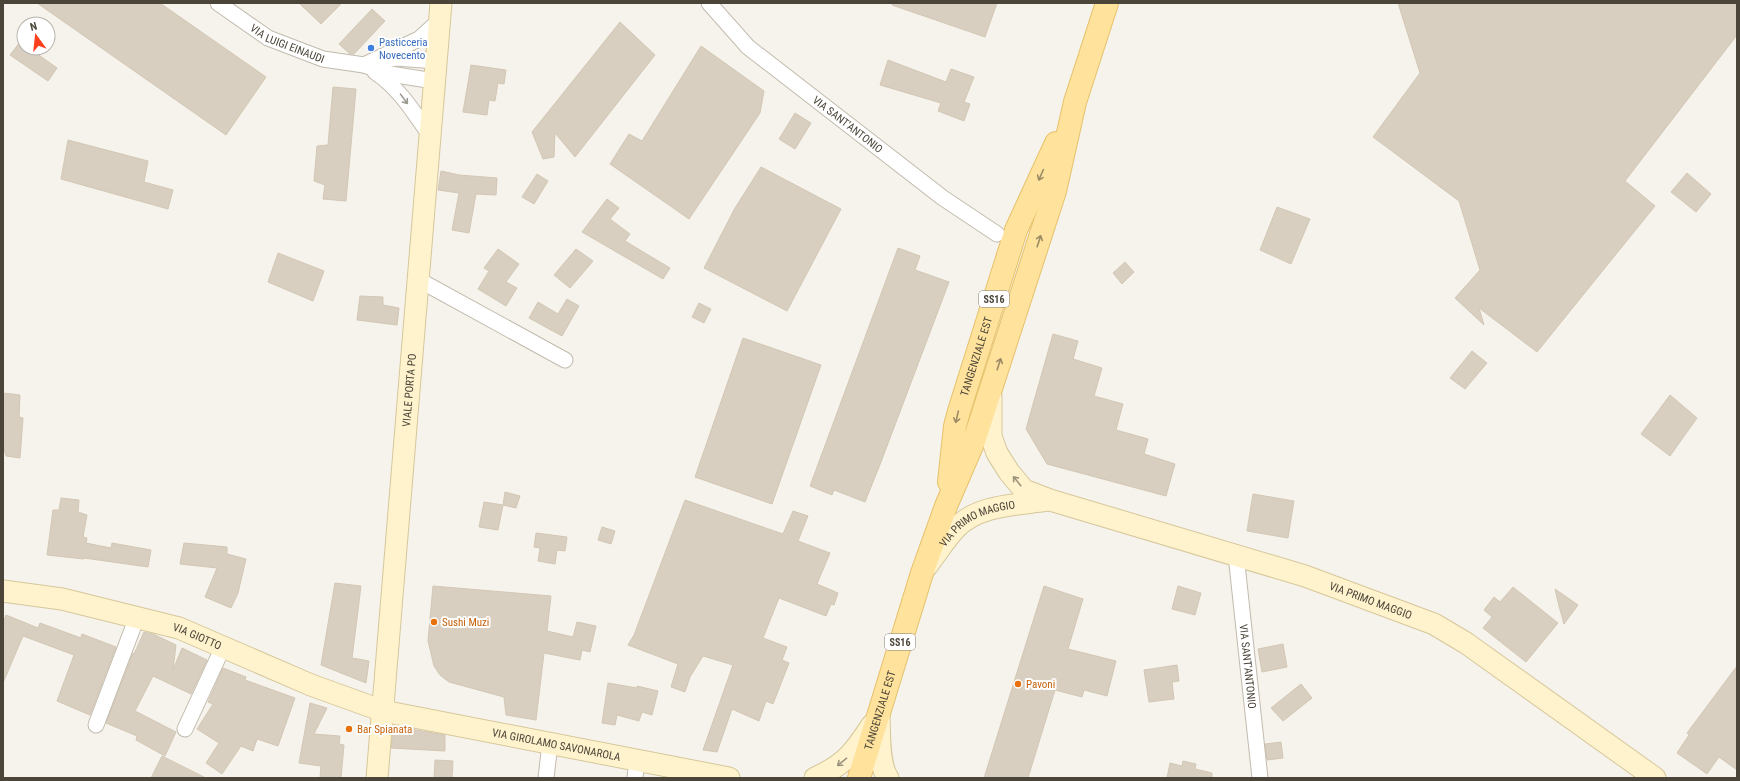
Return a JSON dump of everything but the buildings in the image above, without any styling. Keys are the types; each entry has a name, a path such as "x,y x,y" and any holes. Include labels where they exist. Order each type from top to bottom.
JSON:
{"main road":[{"name":"TANGENZIALE EST","path":"946,506 955,426 1016,230 1074,102 1107,3"},
{"name":"TANGENZIALE EST","path":"859,778 922,573 946,506 974,441 1055,191 1074,102"}],"street":[{"name":"VIA LUIGI EINAUDI","path":"218,3 268,38 324,59 364,64 390,74 435,71"},
{"name":"VIA SANT'ANTONIO","path":"709,3 748,47 943,198 997,234"},
{"path":"364,64 419,39 440,12"},
{"name":"VIALE PORTA PO","path":"376,778 383,711 440,12"},
{"name":"VIA LUIGI EINAUDI","path":"364,64 396,58 435,71"},
{"name":"VIA LUIGI EINAUDI","path":"364,64 386,79 401,94 429,134"},
{"path":"419,280 566,360"},
{"name":"VIA PRIMO MAGGIO","path":"990,390 991,436 997,453 1009,472 1024,490 1050,500 1305,576 1434,624 1466,643 1655,778"},
{"name":"VIA PRIMO MAGGIO","path":"922,573 956,528 973,516 996,507 1050,500"},
{"name":"VIA SANT'ANTONIO","path":"1236,555 1260,778"},
{"name":"VIA GIOTTO","path":"3,591 62,599 179,628 312,685 383,711"},
{"path":"96,725 137,617"},
{"path":"185,729 222,647"},
{"name":"VIA GIROLAMO SAVONAROLA","path":"383,711 550,743 636,769 729,778"},
{"path":"815,778 840,764 855,751 877,716"},
{"path":"877,716 882,759 885,774 888,778"},
{"path":"546,778 550,743"}],"place":[{"name":"Pasticceria Novecento","path":"371,48"},
{"name":"Sushi Muzi","path":"434,622"},
{"name":"Pavoni","path":"1018,684"},
{"name":"Bar Spianata","path":"349,729"}]}
